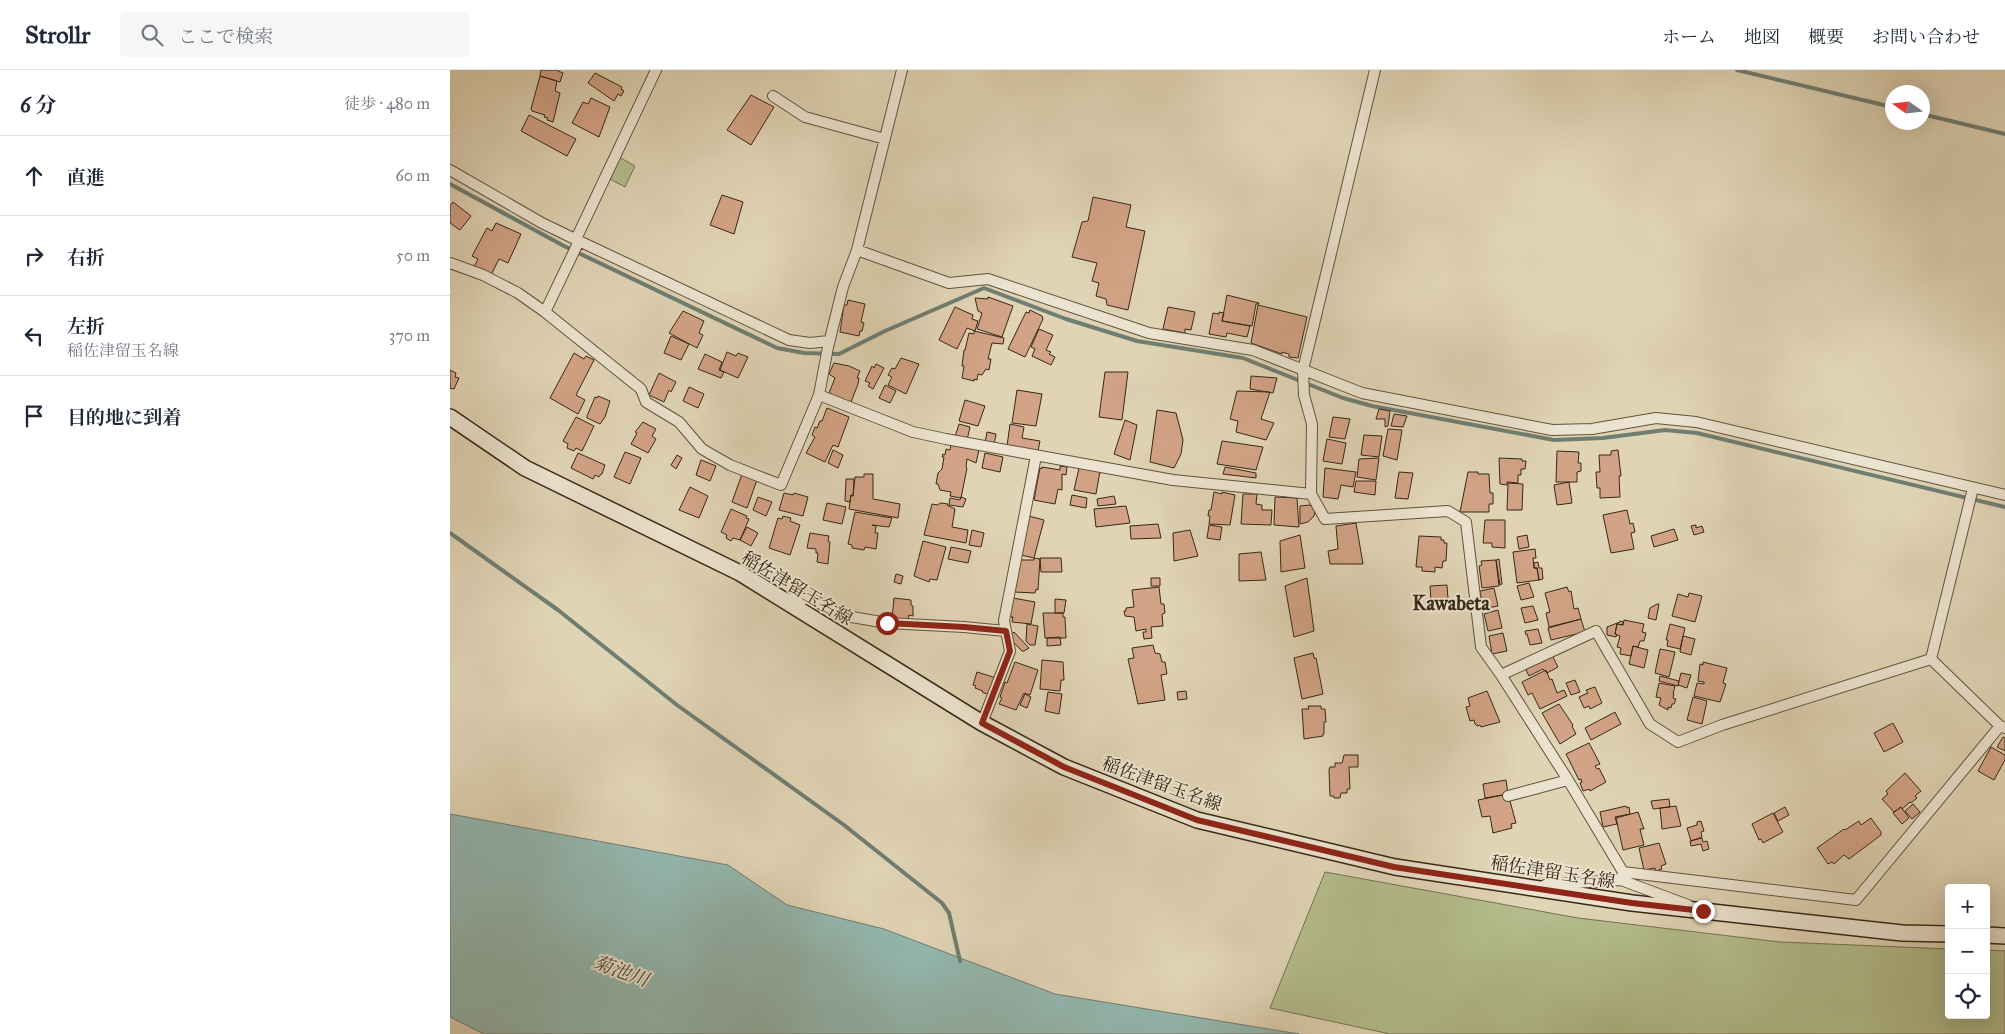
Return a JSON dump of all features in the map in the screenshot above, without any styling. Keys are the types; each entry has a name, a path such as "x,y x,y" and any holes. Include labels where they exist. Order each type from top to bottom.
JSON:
{"main road":[{"name":"稲佐津留玉名線","path":"450,417 525,468 740,573 982,723 1064,767 1197,820 1394,867 1632,903 1902,933 1945,934"},
{"path":"1990,935 2005,936"}],"street":[{"path":"545,312 656,70"},
{"path":"450,263 518,293 545,312 641,389 646,402 678,422 702,449 730,465 781,484 819,395 843,287 857,250 902,70"},
{"path":"1375,70 1303,370 1304,395 1312,424 1311,494 1325,520 1448,511 1466,522 1480,647 1501,674 1568,780 1622,876 1703,911"},
{"path":"773,96 804,117 885,139"},
{"path":"450,170 542,223 789,340 829,344"},
{"path":"857,250 948,283 988,279 1149,333 1253,350 1362,393 1552,430 1592,429 1656,418 1696,422 1972,489 2005,495"},
{"path":"819,395 914,432 1173,480 1311,494"},
{"path":"982,723 1010,651 1004,621 1036,456"},
{"path":"1931,659 1972,489"},
{"path":"781,599 812,599 840,615 887,623 1006,631"},
{"path":"1501,674 1596,631 1650,724 1678,742 1722,725 1931,659"},
{"path":"1524,886 1622,876 1856,900 2003,727 1931,659"},
{"path":"1508,796 1568,780"}],"green space":[{"path":"619,157 635,166 625,187 608,178"},
{"path":"1325,872 1578,918 1780,942 1945,949 1945,1019 1990,1019 1990,950 2005,951 2005,1034 1390,1034 1270,1008"}],"water":[{"name":"菊池川","path":"450,814 728,865 787,905 884,929 1055,994 1299,1034 484,1034 450,1017"}],"building":[{"path":"541,70 558,70 563,73 560,82 540,76"},
{"path":"595,73 622,87 621,89 624,91 621,96 618,94 614,101 588,83"},
{"path":"540,76 557,81 555,91 560,93 553,122 547,120 548,118 544,117 545,115 531,109"},
{"path":"751,95 774,107 751,145 727,130"},
{"path":"591,98 610,107 599,137 572,123 583,102 588,104"},
{"path":"529,115 576,139 567,156 521,131"},
{"path":"722,195 743,202 734,234 710,225"},
{"path":"1093,197 1131,205 1126,227 1145,231 1128,310 1107,305 1106,299 1096,296 1099,283 1092,281 1097,263 1072,257 1082,222 1088,221"},
{"path":"453,202 471,216 460,230 450,223 450,206"},
{"path":"496,223 521,234 508,263 499,259 491,275 474,267 478,259 472,256 487,228 492,231"},
{"path":"1227,295 1259,303 1256,304 1252,326 1222,321"},
{"path":"988,297 1013,306 1002,337 977,329 982,313 978,311 975,298 988,299"},
{"path":"848,300 865,304 861,322 864,323 859,336 840,332 844,305 847,305"},
{"path":"1258,305 1307,317 1298,358 1289,357 1289,354 1282,352 1282,354 1251,343"},
{"path":"955,307 973,315 972,319 978,321 975,331 967,328 957,349 939,340"},
{"path":"1168,307 1195,312 1191,330 1185,329 1185,333 1163,329"},
{"path":"1030,310 1042,316 1043,319 1025,357 1008,349 1026,312 1029,313"},
{"path":"683,311 704,321 699,333 703,335 697,348 669,333"},
{"path":"1219,312 1224,313 1222,321 1250,326 1247,337 1227,333 1226,337 1209,334 1213,313 1219,314"},
{"path":"1039,329 1053,335 1046,350 1055,357 1051,365 1032,356 1035,349 1031,347"},
{"path":"974,331 1004,338 1003,344 992,343 988,359 991,359 989,370 986,369 982,375 978,374 977,380 974,379 974,381 962,378 964,366 962,366 969,333 974,334"},
{"path":"671,336 689,344 681,360 664,353"},
{"path":"727,352 736,356 738,353 748,357 738,378 720,370"},
{"path":"574,353 584,359 586,356 594,360 576,395 585,400 578,414 550,398"},
{"path":"705,354 722,362 719,370 724,372 721,378 698,369"},
{"path":"901,358 919,364 906,394 888,385 892,377 888,375 892,368 895,369"},
{"path":"834,363 849,366 860,371 857,378 859,378 858,384 851,402 829,393 835,378 829,374"},
{"path":"876,364 884,368 873,389 868,386 870,383 865,381 872,366 874,368"},
{"path":"450,370 456,373 455,377 459,378 454,389 450,388"},
{"path":"1105,372 1128,372 1122,420 1099,417"},
{"path":"659,373 676,382 671,392 669,390 664,402 649,395"},
{"path":"1251,376 1277,378 1273,393 1250,389"},
{"path":"885,385 896,391 890,403 879,398"},
{"path":"689,387 704,394 698,408 683,401"},
{"path":"1017,390 1042,394 1036,426 1012,423"},
{"path":"1237,391 1270,392 1261,419 1274,423 1266,440 1236,432 1238,421 1230,419"},
{"path":"598,396 610,401 605,417 600,424 587,418 595,397 597,398"},
{"path":"965,400 985,406 978,426 959,421"},
{"path":"827,408 849,417 838,447 833,445 825,462 806,453 815,437 812,435 815,427 817,428 820,421 822,421"},
{"path":"1379,409 1390,411 1388,426 1385,427 1385,419 1376,419"},
{"path":"1157,410 1176,413 1183,440 1181,454 1174,468 1150,462"},
{"path":"1394,414 1407,416 1403,427 1391,426"},
{"path":"576,417 594,426 582,451 576,448 574,451 567,448 568,444 563,441"},
{"path":"1333,417 1350,419 1345,439 1329,437"},
{"path":"1125,420 1137,425 1130,460 1114,454"},
{"path":"643,422 656,429 652,436 656,439 648,453 631,444 637,433 635,432"},
{"path":"959,424 970,427 967,440 955,437"},
{"path":"1010,424 1024,427 1022,438 1040,441 1038,451 1007,446"},
{"path":"1388,429 1402,430 1397,460 1383,456"},
{"path":"987,432 996,434 994,445 985,443"},
{"path":"1364,435 1382,436 1379,457 1361,455"},
{"path":"1327,439 1346,443 1342,464 1323,461"},
{"path":"1222,441 1263,447 1256,470 1217,464"},
{"path":"951,445 979,450 976,463 967,459 961,498 950,496 951,492 940,490 938,484 936,484 938,473 942,469 943,454 945,455 946,449 950,450"},
{"path":"833,450 843,455 838,468 828,463"},
{"path":"1618,450 1621,476 1619,476 1620,497 1600,498 1600,488 1597,488 1596,472 1600,472 1599,455 1611,455 1611,451"},
{"path":"1557,451 1579,452 1578,463 1581,463 1581,471 1577,472 1577,482 1556,482"},
{"path":"625,452 641,458 630,484 614,477"},
{"path":"578,453 605,465 599,477 595,475 593,479 571,468"},
{"path":"985,453 1003,457 1000,472 982,468"},
{"path":"677,455 682,458 676,469 671,465"},
{"path":"1379,458 1376,480 1357,477 1359,459"},
{"path":"1499,458 1522,459 1522,461 1526,461 1525,469 1521,469 1521,475 1518,475 1518,483 1507,482 1507,485 1500,484"},
{"path":"701,460 716,466 710,481 696,475"},
{"path":"1060,466 1067,467 1066,475 1062,474 1062,490 1058,489 1055,504 1034,500 1040,468 1060,470"},
{"path":"1225,467 1256,473 1256,478 1223,474"},
{"path":"1079,468 1100,471 1096,494 1074,490"},
{"path":"1325,468 1356,472 1353,487 1341,485 1338,499 1323,497"},
{"path":"1399,472 1413,473 1408,499 1395,498"},
{"path":"1468,472 1489,474 1490,493 1493,493 1493,504 1489,504 1489,512 1460,512"},
{"path":"742,474 757,480 747,508 732,502"},
{"path":"864,474 873,474 873,499 900,504 898,518 849,509 851,495 853,496 855,477 864,477"},
{"path":"846,479 854,479 853,496 851,495 850,502 845,501"},
{"path":"1356,481 1376,481 1375,495 1354,492"},
{"path":"1569,482 1572,503 1557,505 1554,485"},
{"path":"1508,483 1523,484 1522,510 1507,510"},
{"path":"690,487 708,496 699,518 679,510"},
{"path":"1214,492 1235,495 1230,525 1209,524 1210,516 1208,516"},
{"path":"784,493 793,495 794,493 808,497 803,516 779,510"},
{"path":"1243,494 1257,494 1256,504 1262,505 1262,510 1272,510 1271,525 1241,524"},
{"path":"1072,495 1087,498 1086,508 1070,505"},
{"path":"1114,496 1116,504 1098,506 1097,499"},
{"path":"758,497 772,502 766,516 753,510"},
{"path":"961,497 966,499 963,507 949,505 950,498 960,500"},
{"path":"1275,497 1297,498 1299,527 1274,525"},
{"path":"827,503 846,507 842,524 823,520"},
{"path":"941,503 948,504 955,509 952,527 968,530 966,543 924,535 932,504 937,505"},
{"path":"1310,505 1315,510 1314,516 1308,522 1300,524 1300,506"},
{"path":"1126,506 1130,523 1096,527 1094,509"},
{"path":"731,509 747,516 746,518 749,519 740,540 733,538 731,541 726,538 727,535 721,532"},
{"path":"1627,510 1630,524 1633,523 1635,532 1631,533 1634,549 1611,553 1603,515"},
{"path":"855,512 892,518 889,527 872,525 876,526 875,533 878,533 876,549 865,547 864,550 852,548 852,545 848,544"},
{"path":"783,516 791,518 790,521 800,525 790,555 769,548 778,518 782,519"},
{"path":"1029,516 1044,520 1034,558 1021,555"},
{"path":"1485,520 1505,520 1505,548 1492,547 1492,543 1483,543"},
{"path":"1356,523 1363,564 1330,564 1328,551 1338,549 1336,526"},
{"path":"1158,524 1161,538 1131,539 1130,526"},
{"path":"1209,525 1222,527 1220,540 1207,538"},
{"path":"1696,525 1696,528 1702,526 1704,532 1694,535 1691,526"},
{"path":"747,527 758,533 751,546 740,540"},
{"path":"1674,529 1678,540 1654,547 1651,536"},
{"path":"972,530 984,533 981,547 969,545"},
{"path":"1190,530 1198,556 1174,561 1173,533"},
{"path":"810,533 829,536 828,564 817,562 818,553 816,553 816,549 807,548"},
{"path":"1300,535 1305,568 1281,572 1280,541"},
{"path":"1527,535 1529,547 1519,549 1517,537"},
{"path":"1419,536 1441,537 1444,543 1447,543 1446,561 1443,561 1442,568 1435,567 1435,572 1422,571 1422,567 1416,567"},
{"path":"923,541 946,547 937,580 930,579 929,582 914,576"},
{"path":"951,547 971,551 968,563 948,559"},
{"path":"1535,549 1536,558 1533,558 1534,568 1537,568 1539,580 1517,583 1513,552"},
{"path":"1261,552 1266,580 1239,581 1239,554"},
{"path":"1034,558 1040,559 1038,590 1036,589 1035,593 1014,592 1018,560 1034,560"},
{"path":"1040,558 1061,558 1062,572 1041,572"},
{"path":"1499,559 1502,584 1500,585 1496,560"},
{"path":"1496,560 1499,586 1482,588 1479,566 1482,565 1481,561"},
{"path":"1538,562 1539,568 1542,568 1543,579 1539,580 1537,568 1534,568 1534,563"},
{"path":"896,574 903,576 901,584 894,582"},
{"path":"1151,578 1160,578 1160,586 1151,586"},
{"path":"1307,578 1314,631 1294,637 1285,586"},
{"path":"1529,583 1534,597 1521,600 1517,586"},
{"path":"1447,585 1448,599 1431,600 1430,586"},
{"path":"1159,587 1161,604 1164,604 1165,613 1162,614 1163,626 1151,627 1152,638 1144,639 1143,632 1146,632 1146,629 1136,631 1134,617 1125,616 1124,611 1126,611 1126,608 1134,607 1132,590"},
{"path":"1567,587 1569,592 1571,591 1574,609 1578,608 1581,619 1549,627 1546,613 1550,612 1545,593"},
{"path":"1494,588 1498,606 1483,609 1480,591"},
{"path":"1689,593 1702,596 1695,622 1672,616 1678,594 1688,597"},
{"path":"894,598 911,600 913,616 909,615 908,621 892,619"},
{"path":"1013,598 1035,602 1031,624 1012,622 1013,617 1011,617 1010,613"},
{"path":"1055,599 1066,600 1064,613 1055,613"},
{"path":"1659,604 1656,620 1648,618 1650,608"},
{"path":"1533,606 1538,620 1525,623 1521,608"},
{"path":"1498,610 1502,628 1488,631 1484,614"},
{"path":"1043,613 1063,613 1063,617 1065,617 1066,638 1045,638"},
{"path":"1581,619 1585,632 1551,640 1548,628"},
{"path":"1624,620 1644,624 1642,632 1646,633 1644,641 1640,641 1638,647 1633,646 1631,656 1620,654 1621,648 1617,647 1620,636 1615,634 1617,624 1623,625"},
{"path":"1620,621 1623,622 1623,625 1617,624 1616,637 1607,635 1607,627"},
{"path":"1027,624 1038,626 1035,645 1030,645 1026,641"},
{"path":"1670,624 1685,628 1680,649 1667,646 1668,640 1666,640"},
{"path":"1538,629 1542,643 1530,645 1525,631"},
{"path":"1014,632 1029,648 1022,651 1013,642 1010,636"},
{"path":"1503,633 1507,651 1492,654 1489,636"},
{"path":"1683,636 1695,639 1691,655 1680,652"},
{"path":"1060,637 1061,645 1047,646 1047,638"},
{"path":"1153,645 1155,653 1160,654 1162,662 1165,662 1167,674 1161,675 1165,700 1138,704 1128,659 1134,658 1132,648"},
{"path":"1633,646 1648,650 1644,668 1629,664"},
{"path":"1660,649 1675,652 1669,677 1655,673"},
{"path":"1313,653 1314,658 1316,658 1323,694 1302,699 1294,658"},
{"path":"1552,655 1558,667 1547,673 1543,669 1529,676 1525,668"},
{"path":"1042,660 1063,662 1064,680 1061,680 1060,691 1040,689"},
{"path":"1015,662 1038,670 1030,695 1024,693 1016,710 999,704 1005,682 1007,683"},
{"path":"1703,662 1727,668 1723,683 1726,684 1720,702 1694,696 1697,683 1704,684 1704,682 1698,681 1700,664 1703,665"},
{"path":"1546,670 1550,680 1552,679 1557,693 1564,690 1567,696 1540,709 1532,693 1528,695 1522,682"},
{"path":"977,672 996,678 993,685 991,685 989,695 973,685"},
{"path":"1681,673 1691,675 1687,688 1678,685"},
{"path":"1660,676 1679,681 1678,686 1659,681"},
{"path":"1575,680 1580,692 1571,695 1566,683"},
{"path":"1659,683 1675,686 1673,698 1676,699 1671,708 1668,707 1668,710 1659,705 1661,698 1656,697"},
{"path":"1595,687 1602,703 1590,709 1589,706 1584,708 1579,697 1588,693 1586,690"},
{"path":"1186,691 1187,699 1178,700 1177,692"},
{"path":"1487,691 1500,722 1481,727 1475,724 1474,720 1470,721 1466,707 1470,706 1468,698"},
{"path":"1048,692 1062,694 1059,714 1045,711"},
{"path":"1025,694 1031,697 1027,708 1020,705"},
{"path":"1693,697 1707,701 1702,724 1687,720"},
{"path":"1559,704 1573,725 1576,734 1560,744 1542,713"},
{"path":"1308,706 1321,706 1321,709 1325,709 1326,722 1324,722 1323,736 1304,739 1302,709 1309,709"},
{"path":"1615,712 1621,724 1591,740 1585,728"},
{"path":"1893,723 1903,742 1884,752 1874,733"},
{"path":"2003,737 2005,738 2005,751 1997,747"},
{"path":"1589,743 1600,764 1595,766 1597,769 1599,768 1606,782 1590,791 1589,789 1583,791 1580,783 1582,782 1581,779 1579,780 1566,754"},
{"path":"1991,747 2005,755 2005,760 1994,780 1978,771"},
{"path":"1344,755 1358,755 1358,767 1349,767 1350,789 1347,789 1347,793 1341,793 1340,798 1334,798 1334,796 1330,796 1329,770 1330,767 1335,767 1335,763 1342,763"},
{"path":"1905,773 1921,791 1911,803 1894,812 1882,799 1888,794 1886,791"},
{"path":"1506,780 1508,794 1485,798 1483,784"},
{"path":"1508,794 1516,823 1511,824 1512,828 1493,833 1490,816 1482,817 1478,800"},
{"path":"1669,799 1670,807 1653,809 1651,801"},
{"path":"1913,804 1920,812 1912,819 1905,811"},
{"path":"1626,806 1627,808 1629,807 1630,814 1615,817 1617,824 1603,827 1600,812"},
{"path":"1676,806 1681,826 1662,829 1660,808"},
{"path":"1785,807 1789,815 1778,821 1774,813"},
{"path":"1901,807 1909,818 1902,824 1893,813"},
{"path":"1638,812 1644,829 1640,829 1644,845 1623,850 1616,818"},
{"path":"1773,813 1783,832 1763,843 1761,839 1759,840 1752,824"},
{"path":"1871,818 1881,832 1881,835 1849,859 1844,855 1834,864 1832,862 1828,864 1817,848 1844,829 1859,821 1861,825"},
{"path":"1701,821 1704,831 1701,832 1702,837 1691,841 1687,828 1697,825 1697,822"},
{"path":"1702,838 1703,842 1707,841 1709,849 1703,851 1701,844 1691,846 1690,841"},
{"path":"1659,843 1666,864 1661,866 1662,869 1656,871 1655,868 1644,870 1639,848"}],"waterway":[{"path":"1737,70 1885,105"},
{"path":"1930,116 2005,134"},
{"path":"450,184 564,246 777,348 804,353 839,354 885,331 984,288 1066,319 1137,341 1243,358 1343,398 1372,406 1554,440 1603,438 1665,430 1697,433 2005,507"},
{"path":"450,533 558,610 677,705 844,825 942,903 949,913 960,961"}],"district":[{"name":"Kawabeta","path":"1451,603"}],"route":[{"path":"887,623 1006,631 1010,651 982,723 1064,767 1197,820 1394,867 1632,903 1703,911"}]}
